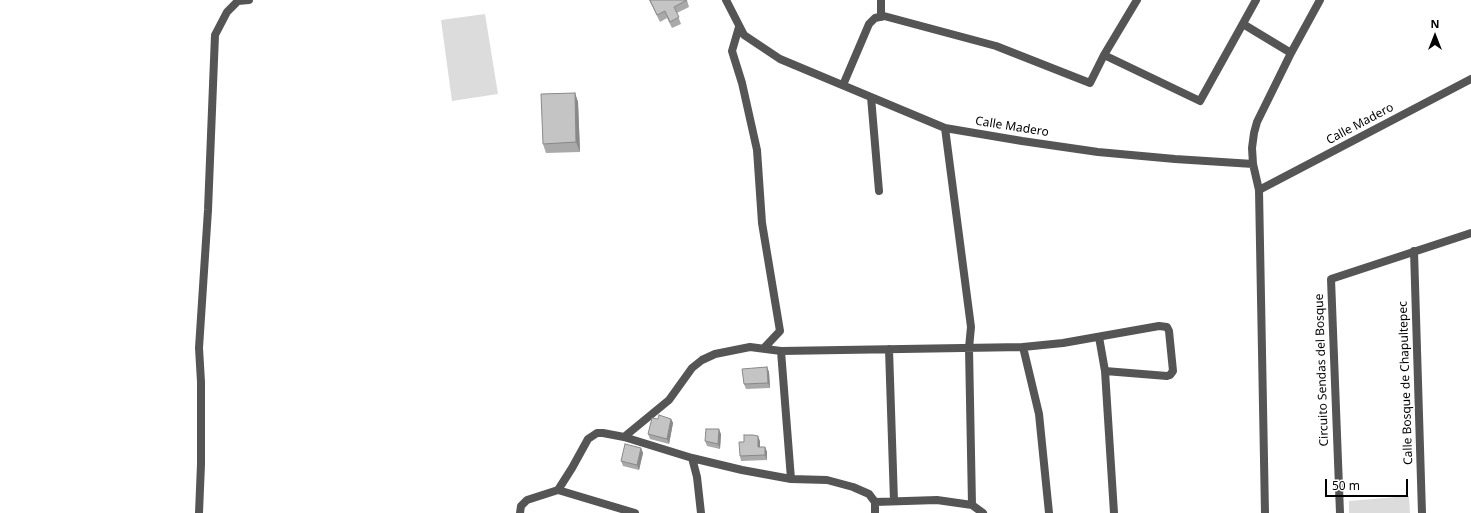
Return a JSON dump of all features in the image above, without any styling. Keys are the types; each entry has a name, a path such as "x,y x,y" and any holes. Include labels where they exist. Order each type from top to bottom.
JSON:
{"street":[{"path":"199,513 201,464 201,382 199,348 208,210 215,35 227,12 238,1 249,0"},
{"name":"Calle Madero","path":"726,0 744,35 780,59 945,128 1098,152 1253,164"},
{"path":"881,0 881,17"},
{"path":"843,85 869,24 875,18 884,16 996,46 1090,83 1104,55 1137,0"},
{"path":"1104,55 1200,101 1256,0"},
{"path":"1265,513 1259,190 1253,164 1252,148 1257,122 1291,53 1320,0"},
{"path":"1243,24 1291,53"},
{"path":"739,27 732,51 742,84 758,150 762,222 780,331 764,348"},
{"name":"Calle Madero","path":"1259,190 1471,79"},
{"path":"871,97 879,190"},
{"path":"945,128 971,327 969,348 972,505"},
{"name":"Circuito Sendas del Bosque","path":"1340,513 1330,279 1471,233"},
{"name":"Calle Bosque de Chapultepec","path":"1414,251 1422,513"},
{"path":"624,437 669,400 692,368 702,360 723,352 750,348 764,348 781,351 1023,347 1064,343 1159,326 1167,327 1169,331 1173,370 1170,375 1105,372"},
{"path":"1099,337 1105,372 1114,513"},
{"path":"1023,347 1039,414 1049,513"},
{"path":"889,349 894,501"},
{"path":"781,351 791,479"},
{"path":"558,490 588,439 592,436 603,433 624,437 692,458 791,479 827,480 853,486 869,494 875,502 875,513"},
{"path":"692,458 697,477 702,513"},
{"path":"520,513 521,506 527,500 558,490 635,513"},
{"path":"875,502 937,500 972,505 983,513"}],"shaded area":[{"path":"485,14 498,94 452,101 441,20"},
{"path":"1409,496 1410,513 1349,513 1349,501"}],"building":[{"path":"650,0 687,0 674,7 679,17 670,22 665,11 657,15"},
{"path":"575,93 576,142 543,144 541,94"},
{"path":"767,367 768,383 744,384 742,369"},
{"path":"659,415 671,419 667,439 648,434 652,418 658,419"},
{"path":"706,429 719,429 718,444 705,441"},
{"path":"744,435 758,436 758,447 765,447 765,455 740,456 739,442 744,442"},
{"path":"625,444 641,448 637,465 621,461"}]}
